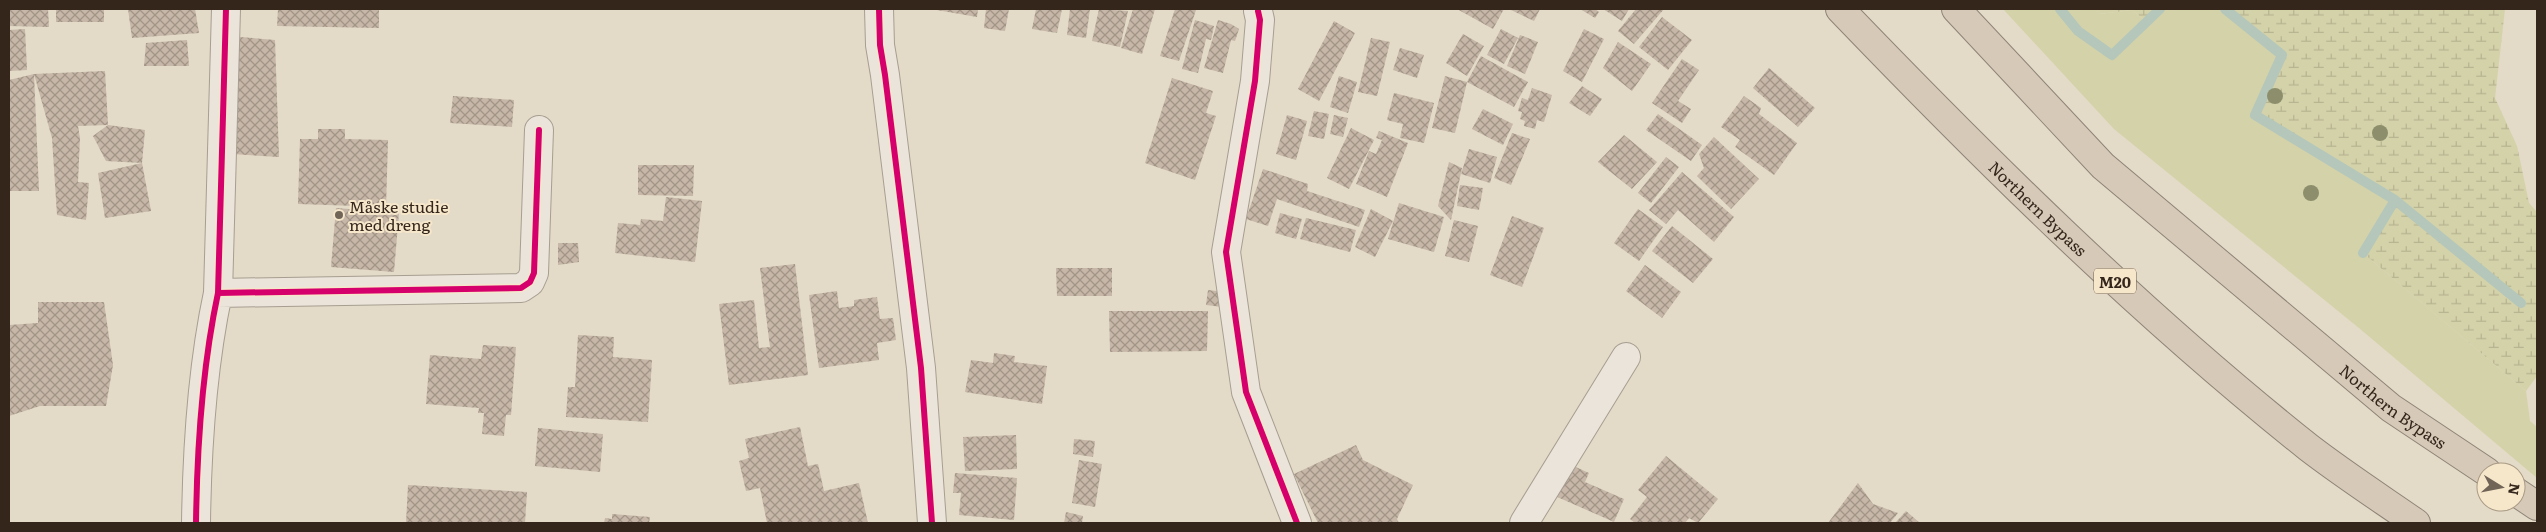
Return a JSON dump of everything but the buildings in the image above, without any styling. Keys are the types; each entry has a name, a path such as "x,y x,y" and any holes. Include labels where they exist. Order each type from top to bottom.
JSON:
{"highway":[{"name":"Northern Bypass","path":"1840,9 2090,259 2241,392 2310,448 2416,523"},
{"name":"Northern Bypass","path":"1956,9 2103,166 2391,408 2476,465"},
{"path":"2526,499 2537,506"}],"street":[{"path":"196,523 197,454 211,332 218,293 226,9"},
{"path":"879,9 880,45 886,75 921,368 932,523"},
{"path":"1258,10 1260,20 1255,81 1226,252 1246,392 1297,523"},
{"path":"218,293 521,288 530,282 534,273 539,130"},
{"path":"1524,523 1626,357"}],"green space":[{"path":"2003,9 2096,9 2099,14 2132,10 2148,23 2160,9 2225,9 2282,55 2255,115 2395,200 2363,253 2526,391 2530,421 2537,427 2537,478 2526,469 2526,462 2518,462 2359,328 2114,129"},
{"path":"2096,9 2160,9 2148,23 2132,10 2099,14"},
{"path":"2225,9 2505,9 2495,98 2517,146 2529,203 2537,212 2537,376 2526,391 2363,253 2395,200 2255,115 2282,55"}],"waterway":[{"path":"2060,9 2078,31 2112,55 2160,9"},
{"path":"2225,9 2282,55 2255,115 2395,200 2363,253"},
{"path":"2395,200 2521,303"}],"cycle path":[{"path":"218,293 226,9"},
{"path":"879,9 880,45 921,368 932,523"},
{"path":"1258,11 1260,20 1255,81 1226,252 1246,392 1297,523"},
{"path":"196,523 201,407 218,293 521,288 530,282 534,273 539,130"}],"place":[{"name":"Måske studie med dreng","path":"339,215"}]}
